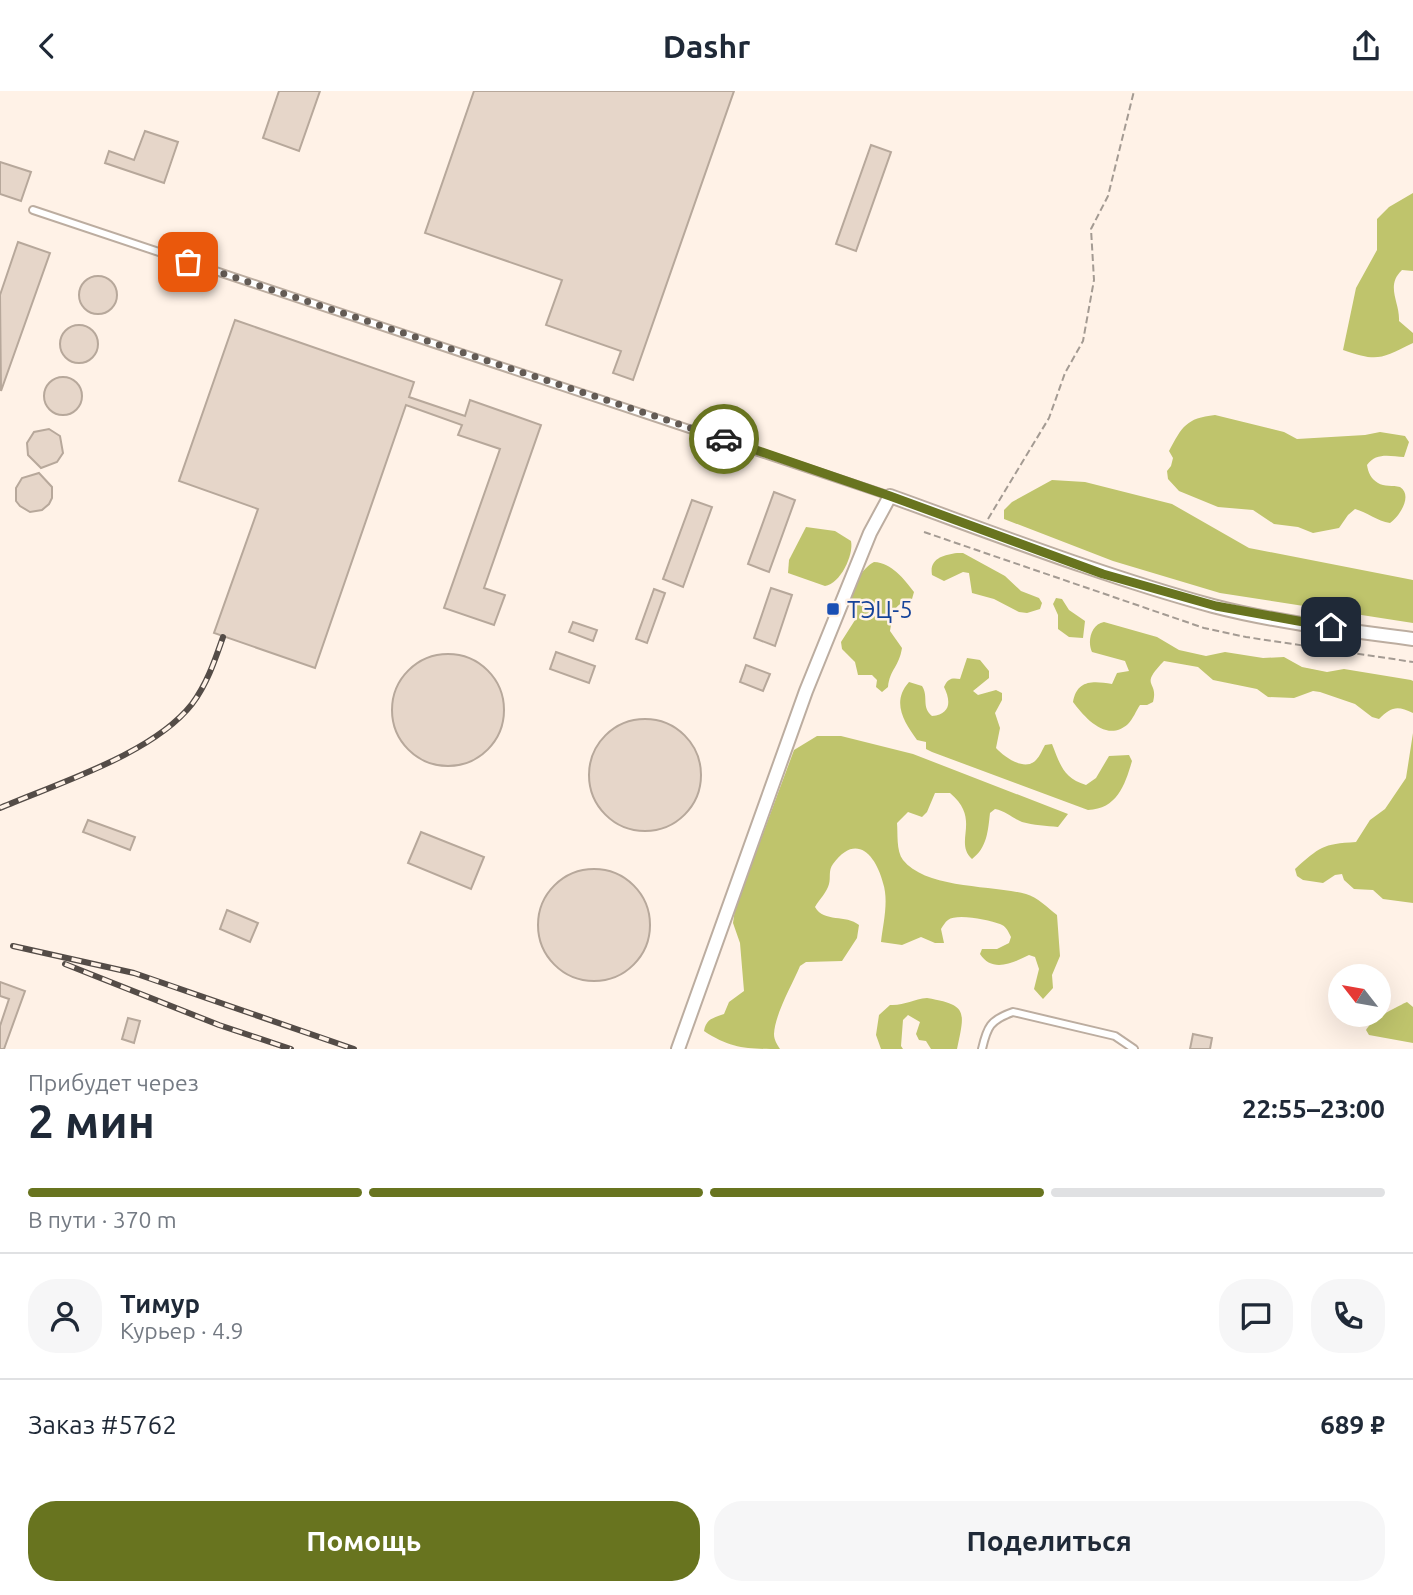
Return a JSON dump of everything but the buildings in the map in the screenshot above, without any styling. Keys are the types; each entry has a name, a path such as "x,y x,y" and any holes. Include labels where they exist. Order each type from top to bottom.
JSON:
{"street":[{"path":"678,1049 806,691 870,533 890,496 1103,574 1216,606 1304,624 1413,639"}],"lane":[{"path":"33,210 890,496"},
{"path":"982,1049 987,1028 999,1017 1013,1012 1115,1036 1134,1049"}],"path":[{"path":"981,529 1049,418 1065,373 1083,341 1094,280 1091,229 1108,196 1135,91"},
{"path":"924,532 1204,628 1246,637 1413,661"}],"green space":[{"path":"1413,193 1413,271 1402,270 1394,282 1394,288 1399,321 1413,333 1413,343 1379,357 1343,350 1356,288 1377,250 1377,219 1389,207"},
{"path":"1215,415 1284,432 1297,439 1380,432 1405,436 1409,442 1404,457 1379,456 1367,465 1370,475 1376,481 1383,485 1400,487 1404,491 1404,505 1390,523 1355,509 1339,528 1313,533 1298,527 1274,524 1253,510 1218,507 1179,491 1168,479 1167,471 1173,458 1169,451 1191,421"},
{"path":"1052,480 1085,482 1172,504 1249,548 1413,580 1413,623 1220,593 1113,561 1004,519 1004,510 1012,502"},
{"path":"806,527 835,531 851,541 845,568 831,584 825,586 788,573 789,560"},
{"path":"963,553 1005,576 1021,591 1039,598 1042,603 1040,609 1027,613 1019,612 994,599 972,593 969,573 963,572 944,581 932,575 935,561"},
{"path":"874,562 892,569 914,592 912,599 897,606 893,614 890,631 902,648 888,687 882,692 876,687 877,680 872,675 858,675 855,662 842,649 841,642 855,620 851,597 855,585 865,569"},
{"path":"1056,598 1062,599 1069,610 1085,621 1083,638 1069,637 1058,629 1058,615 1053,604"},
{"path":"1104,622 1157,637 1179,650 1206,656 1225,652 1263,658 1284,657 1302,667 1327,672 1344,669 1411,680 1413,713 1394,709 1379,719 1355,704 1313,691 1294,698 1268,697 1257,689 1213,680 1198,667 1164,661 1152,676 1153,702 1140,705 1130,722 1120,729 1105,730 1090,721 1073,702 1082,685 1093,682 1112,684 1117,673 1129,671 1125,661 1092,652 1091,634 1096,626"},
{"path":"967,658 980,660 989,671 989,678 973,691 978,695 996,690 1002,693 1002,700 995,713 1000,728 996,748 1000,752 1015,762 1026,764 1036,760 1045,745 1052,744 1067,774 1086,785 1096,778 1109,756 1129,755 1132,761 1126,779 1113,800 1098,809 1088,810 926,749 926,742 917,740 901,712 904,689 909,682 922,686 929,713 932,716 943,713 948,706 944,687 950,679 960,679"},
{"path":"1413,733 1413,903 1383,899 1373,890 1354,889 1344,880 1342,874 1323,883 1303,880 1297,876 1295,869 1316,851 1336,844 1356,842 1370,820 1385,809 1406,778"},
{"path":"817,736 841,736 913,754 1068,814 1058,827 1022,822 995,809 990,813 984,844 972,859 965,845 964,812 950,793 935,793 922,817 908,812 897,823 901,856 913,869 943,881 1026,894 1057,915 1060,956 1052,975 1053,988 1043,999 1034,989 1039,969 1035,957 1029,955 997,965 985,960 980,954 982,949 997,949 1009,943 1011,937 1000,924 958,917 947,921 941,929 944,943 935,943 921,937 902,945 881,942 886,905 885,890 880,873 870,856 857,849 841,854 833,864 828,887 815,907 824,915 859,925 857,938 842,961 806,962 800,966 775,1026 774,1034 780,1049 740,1047 704,1031 708,1021 724,1014 729,1002 744,991 740,943 733,923 735,909 794,750"},
{"path":"927,998 950,1004 960,1012 962,1018 957,1049 931,1049 926,1041 919,1040 916,1034 920,1022 908,1015 903,1020 903,1049 881,1049 876,1035 879,1015 890,1005"},
{"path":"1407,1002 1413,1007 1413,1043 1369,1035 1366,1030 1369,1027 1391,1027 1391,1011"}],"railway":[{"path":"0,808 103,765 154,738 175,722 192,704 202,688 223,637"},
{"path":"13,946 134,973 354,1049"},
{"path":"65,964 219,1025 291,1049"}],"way so far":[{"path":"188,262 724,439"}],"place":[{"name":"ТЭЦ-5","path":"833,609"}],"route":[{"path":"724,439 1103,574 1216,606 1331,627"}]}
